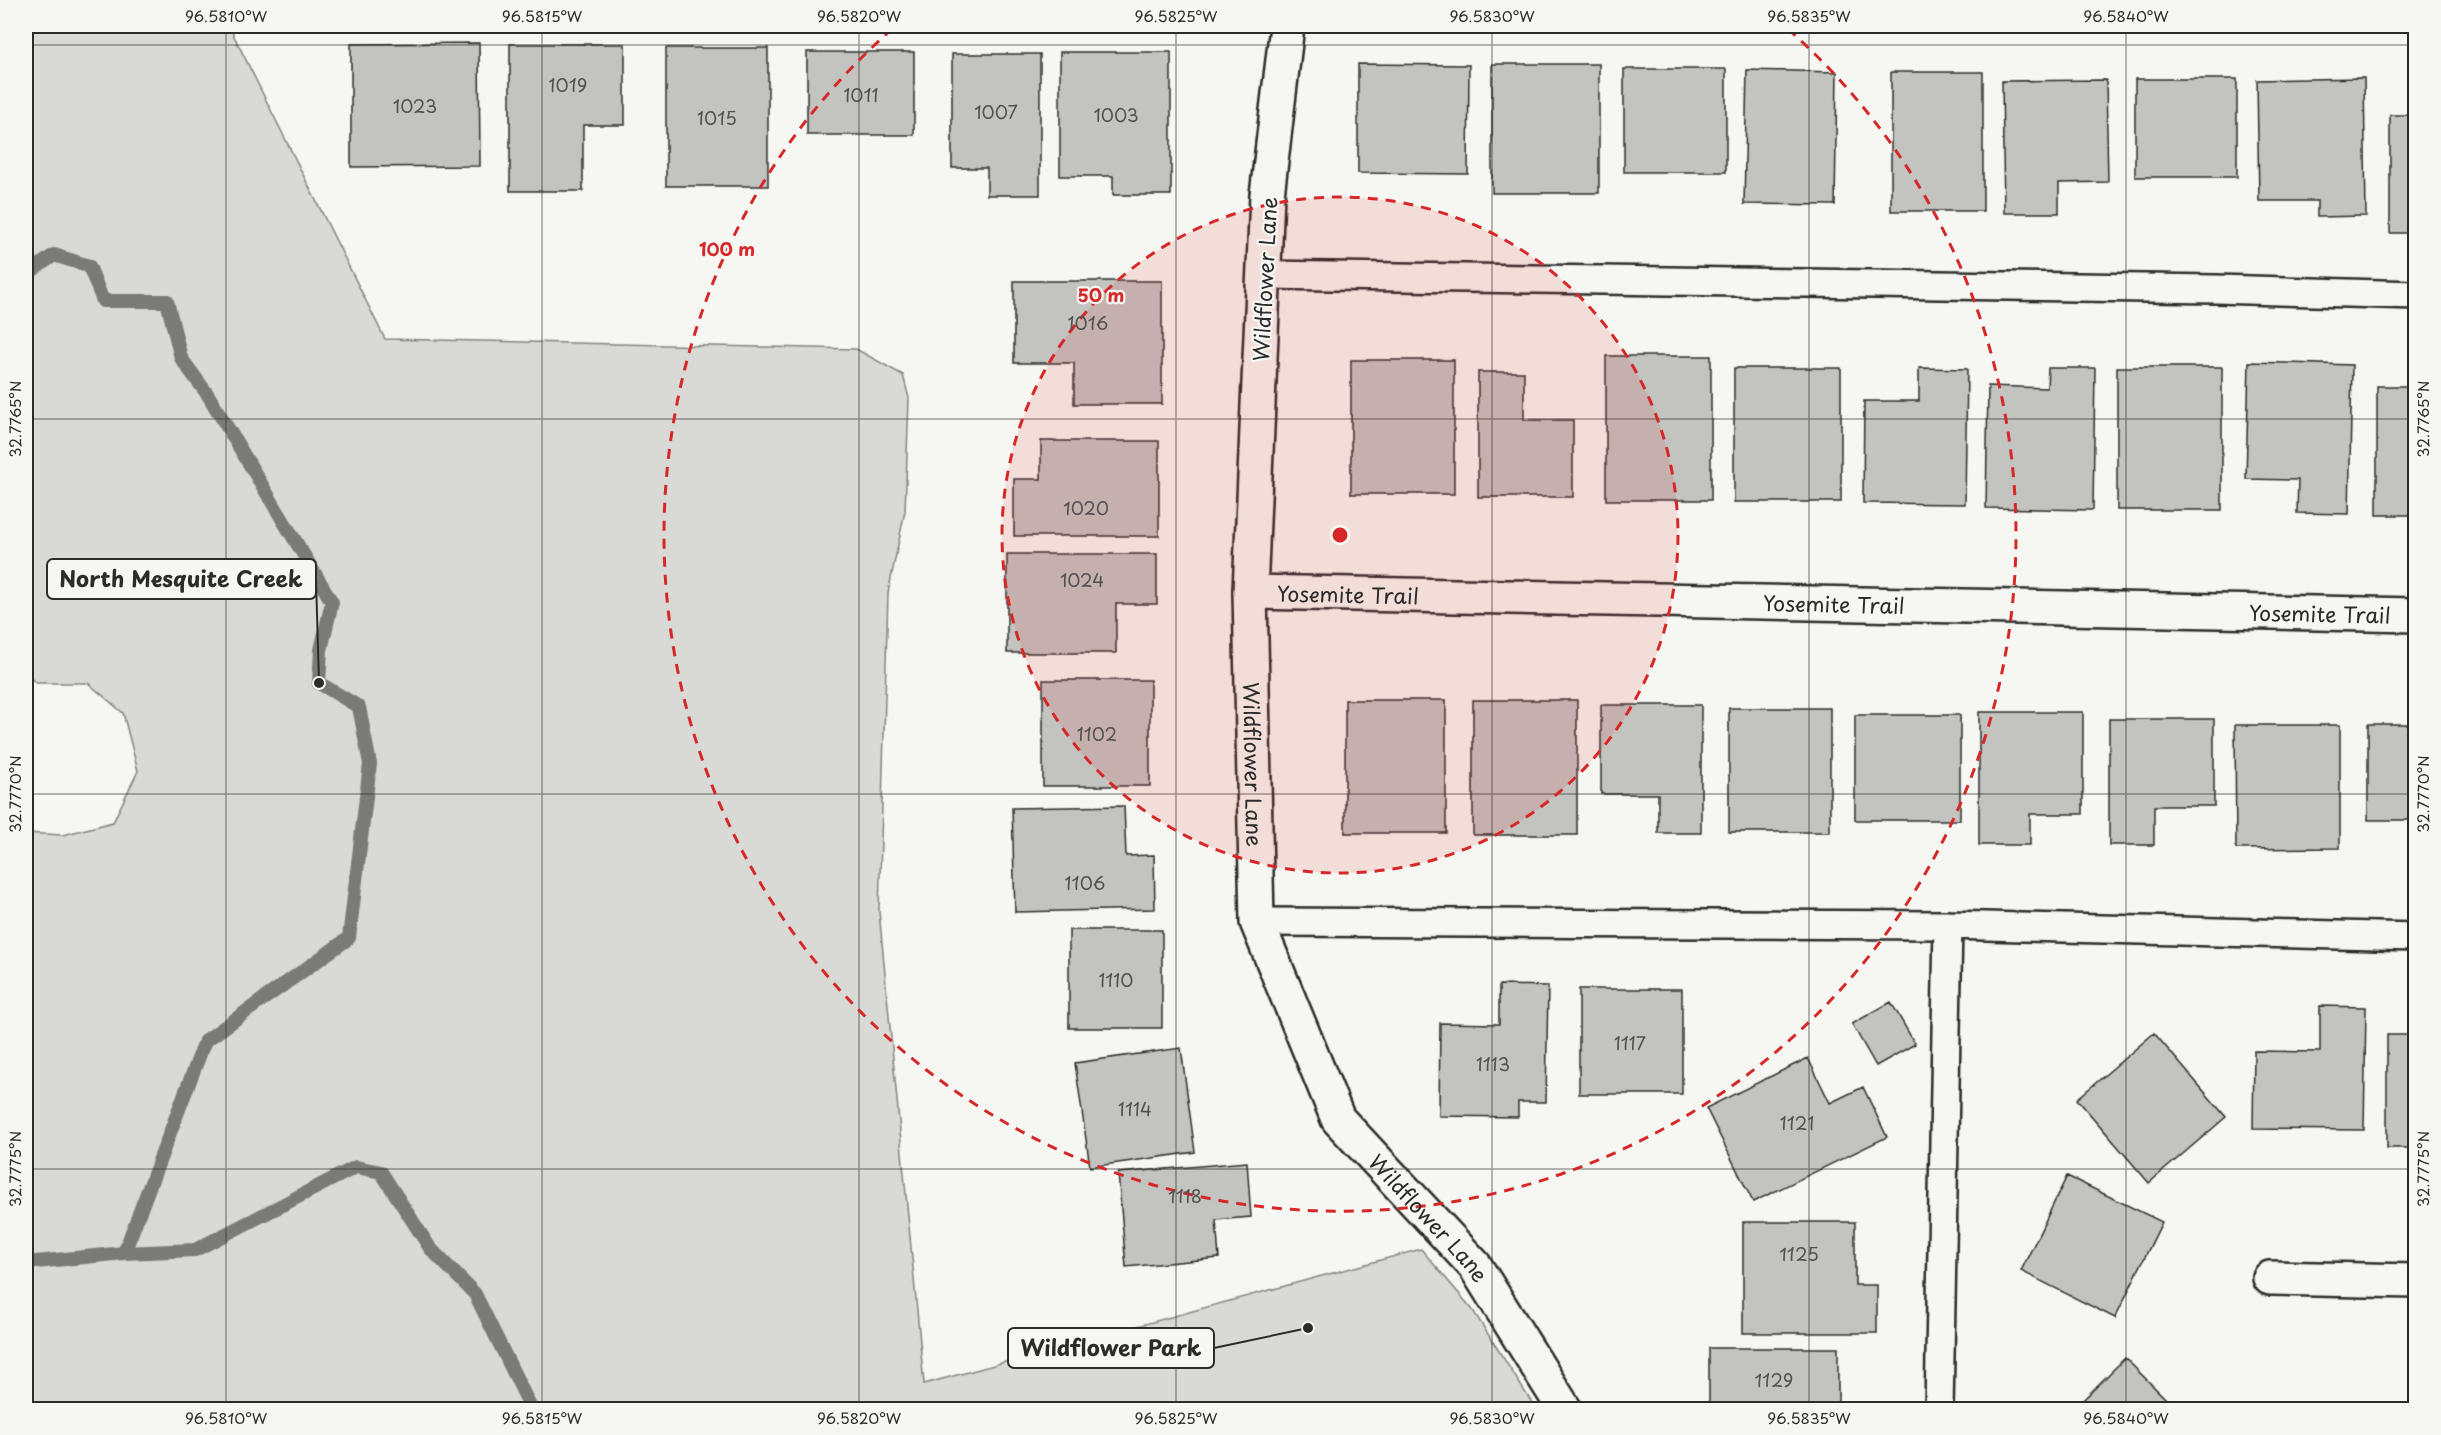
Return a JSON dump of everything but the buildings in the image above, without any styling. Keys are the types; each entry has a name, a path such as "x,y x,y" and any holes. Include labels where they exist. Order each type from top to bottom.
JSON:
{"street":[{"name":"Wildflower Lane","path":"1287,26 1267,195 1251,592 1257,922 1338,1119 1475,1266 1565,1410"},
{"name":"Yosemite Trail","path":"1251,592 2415,615"},
{"path":"2270,1278 2415,1281"}],"lane":[{"path":"1264,275 2216,289 2415,295"},
{"path":"1257,922 1948,926 2415,937"},
{"path":"1939,1410 1948,926"}],"shaded area":[{"path":"26,26 229,26 385,339 856,349 903,375 909,398 905,511 888,593 879,911 924,1384 1421,1249 1472,1309 1536,1409 26,1409 26,833 63,835 113,822 138,771 123,713 88,683 37,683 26,675"}],"waterway":[{"path":"26,275 54,255 89,266 103,301 167,301 181,358 208,395 332,602 321,650 319,683 359,707 370,764 349,938 205,1041 124,1253 26,1263"},
{"path":"124,1253 195,1250 356,1167 381,1172 430,1248 475,1294 532,1410"}],"place":[{"name":"North Mesquite Creek","path":"319,683"},
{"name":"Wildflower Park","path":"1308,1328"}]}
